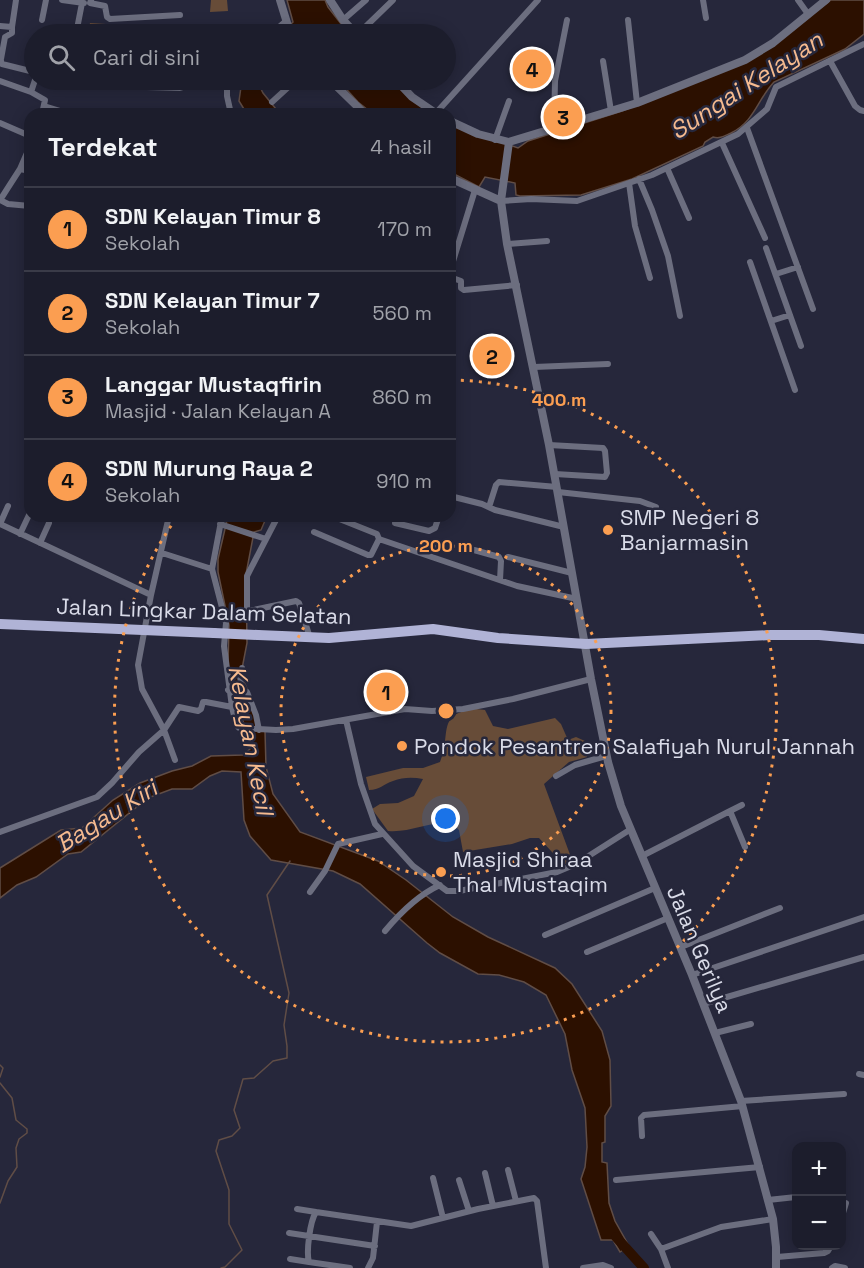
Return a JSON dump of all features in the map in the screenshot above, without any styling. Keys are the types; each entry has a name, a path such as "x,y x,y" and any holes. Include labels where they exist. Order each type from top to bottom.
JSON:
{"main road":[{"name":"Jalan Lingkar Dalam Selatan","path":"0,624 310,638 433,629 509,640 586,644 771,635 864,637"}],"street":[{"path":"16,0 12,33 5,37 1,63 24,69"},
{"path":"42,20 46,0"},
{"path":"62,0 82,3 91,1 104,5 107,17 110,19 180,15"},
{"path":"280,0 287,23"},
{"path":"330,0 346,24"},
{"path":"342,20 366,0"},
{"path":"368,24 393,0"},
{"path":"442,108 538,0"},
{"path":"703,0 706,18"},
{"path":"798,0 808,14"},
{"path":"456,124 508,146 637,103 745,60 773,43 826,0"},
{"path":"78,24 82,3"},
{"path":"548,131 567,20"},
{"path":"628,20 637,103"},
{"path":"0,26 12,27"},
{"path":"456,181 501,198 577,201 667,168 722,143 747,128 767,109 777,87 863,47"},
{"path":"603,60 611,111"},
{"path":"830,61 855,106 864,111"},
{"path":"0,81 24,90"},
{"path":"25,90 43,98 44,106 50,108"},
{"path":"226,90 229,108"},
{"path":"272,102 285,90"},
{"path":"339,90 356,108"},
{"path":"405,90 428,108"},
{"path":"495,140 509,101"},
{"path":"0,123 24,133"},
{"path":"747,128 813,309"},
{"path":"722,143 765,238"},
{"name":"Jalan Gerilya","path":"508,146 501,198 507,244 555,474 606,756 615,789 631,830 716,1033 742,1104 773,1219 776,1268"},
{"path":"24,160 0,200 8,204 24,205"},
{"path":"667,168 689,218"},
{"path":"20,169 24,170"},
{"path":"639,179 666,250 673,274 680,316"},
{"path":"629,183 635,226 650,278"},
{"path":"456,252 475,190"},
{"path":"507,244 547,241"},
{"path":"766,248 801,346"},
{"path":"750,262 795,390"},
{"path":"776,274 798,267"},
{"path":"456,278 462,280 461,288 464,290 517,285"},
{"path":"771,321 790,315"},
{"path":"534,367 608,364"},
{"path":"549,445 593,446 603,448 605,451 607,474 605,477 555,474"},
{"path":"489,507 496,485 500,482 640,501 656,507"},
{"path":"456,498 564,528"},
{"path":"8,506 0,524 151,595"},
{"path":"20,534 25,522"},
{"path":"168,522 138,665 140,683 164,730 175,760"},
{"path":"275,522 247,576 248,609 249,611 297,602 310,638"},
{"path":"348,522 377,534 379,539 500,580 545,593 577,599"},
{"path":"395,523 429,531 435,528 437,522"},
{"path":"40,543 49,523"},
{"path":"266,539 221,524 212,569 226,622 224,646 229,689 237,726 259,730 293,729 405,709 446,710 492,704 591,679"},
{"path":"314,532 368,555 371,555 379,539"},
{"path":"474,550 499,557 501,561 500,580"},
{"path":"162,553 212,569"},
{"path":"508,557 572,573"},
{"path":"229,689 241,684 242,668"},
{"path":"246,692 256,715 259,730"},
{"path":"0,832 69,809 102,794 134,758 164,730 179,707 198,711 206,702 232,707"},
{"path":"346,720 361,784 372,818 382,834 405,859 449,891 556,872 576,864 631,830"},
{"path":"556,776 583,762 606,756"},
{"path":"642,856 742,805"},
{"path":"730,811 745,847"},
{"path":"309,892 325,871 334,850 341,843 382,834"},
{"path":"385,931 399,914 440,885"},
{"path":"545,935 655,888"},
{"path":"681,947 780,908"},
{"path":"692,975 864,917"},
{"path":"587,951 668,918"},
{"path":"703,1004 864,957"},
{"path":"716,1033 751,1024"},
{"path":"642,1136 641,1118 644,1114 843,1094"},
{"path":"616,1180 760,1167"},
{"path":"508,1170 516,1201"},
{"path":"485,1173 493,1206"},
{"path":"433,1178 443,1218"},
{"path":"459,1179 469,1211"},
{"path":"768,1200 792,1197"},
{"path":"297,1209 411,1226 534,1198 537,1201 546,1268"},
{"path":"309,1262 310,1237 316,1212"},
{"path":"661,1249 721,1227 773,1219"},
{"path":"368,1268 373,1258 377,1222"},
{"path":"289,1233 375,1246"},
{"path":"651,1234 661,1249 668,1268"},
{"path":"777,1257 828,1250"},
{"path":"290,1259 350,1268"},
{"path":"583,1268 603,1265 611,1268"},
{"path":"832,1268 835,1266 845,1268"}],"shaded area":[{"path":"211,0 227,0 228,11 210,12"},
{"path":"485,710 493,726 508,729 555,718 561,724 568,740 576,737 585,741 587,757 569,762 544,784 572,860 564,865 539,838 463,852 459,830 452,823 388,831 372,809 380,804 398,803 414,796 423,779 400,779 369,790 366,777 403,768 423,768 440,762 450,720 463,711"}],"water":[{"path":"287,0 325,0 341,24 291,24 293,22"},
{"name":"Sungai Kelayan","path":"831,0 864,0 864,34 845,49 774,82 751,116 731,133 718,138 713,137 703,146 632,179 581,195 520,196 516,195 515,183 485,177 479,187 456,175 456,126 518,148 528,141 622,111 749,61"},
{"path":"241,90 262,90 275,108 243,108 239,101"},
{"path":"347,90 402,90 423,108 366,108"},
{"name":"Bagau Kiri","path":"227,522 264,522 261,530 254,532 246,574 247,643 241,674 256,711 259,725 265,731 266,767 273,794 300,832 378,861 453,917 488,937 555,968 572,984 602,1031 610,1060 611,1106 605,1116 602,1162 607,1163 609,1203 615,1221 629,1246 620,1252 613,1240 601,1240 581,1179 587,1147 585,1108 572,1070 565,1034 546,995 524,982 499,975 478,974 440,953 360,884 333,871 271,860 250,836 244,820 241,772 222,771 210,776 192,789 172,789 148,798 81,852 68,854 36,877 17,885 0,898 0,868 61,830 82,828 113,800 140,783 192,766 211,756 243,755 250,749 243,721 233,704 228,665 229,625 218,572 218,559"}],"waterway":[{"path":"221,1268 225,1267 242,1250 229,1224 229,1190 216,1151 219,1140 232,1136 240,1128 234,1110 243,1079 254,1078 273,1061 287,1058 284,1025 289,993 267,895 290,861"},
{"path":"0,1065 3,1068 0,1077"},
{"path":"0,1083 12,1098 16,1120 27,1129 27,1133 19,1139 16,1148 17,1167 8,1181 0,1203"},
{"name":"Kelayan Kecil","path":"616,1237 644,1268"}],"place":[{"name":"SDN Murung Raya 2","path":"532,69"},
{"name":"Langgar Mustaqfirin","path":"563,117"},
{"name":"SDN Kelayan Timur 7","path":"492,356"},
{"name":"SMP Negeri 8 Banjarmasin","path":"608,530"},
{"name":"SDN Kelayan Timur 8","path":"386,692"},
{"name":"Pondok Pesantren Salafiyah Nurul Jannah","path":"402,746"},
{"name":"Masjid Shiraa Thal Mustaqim","path":"441,872"}]}
